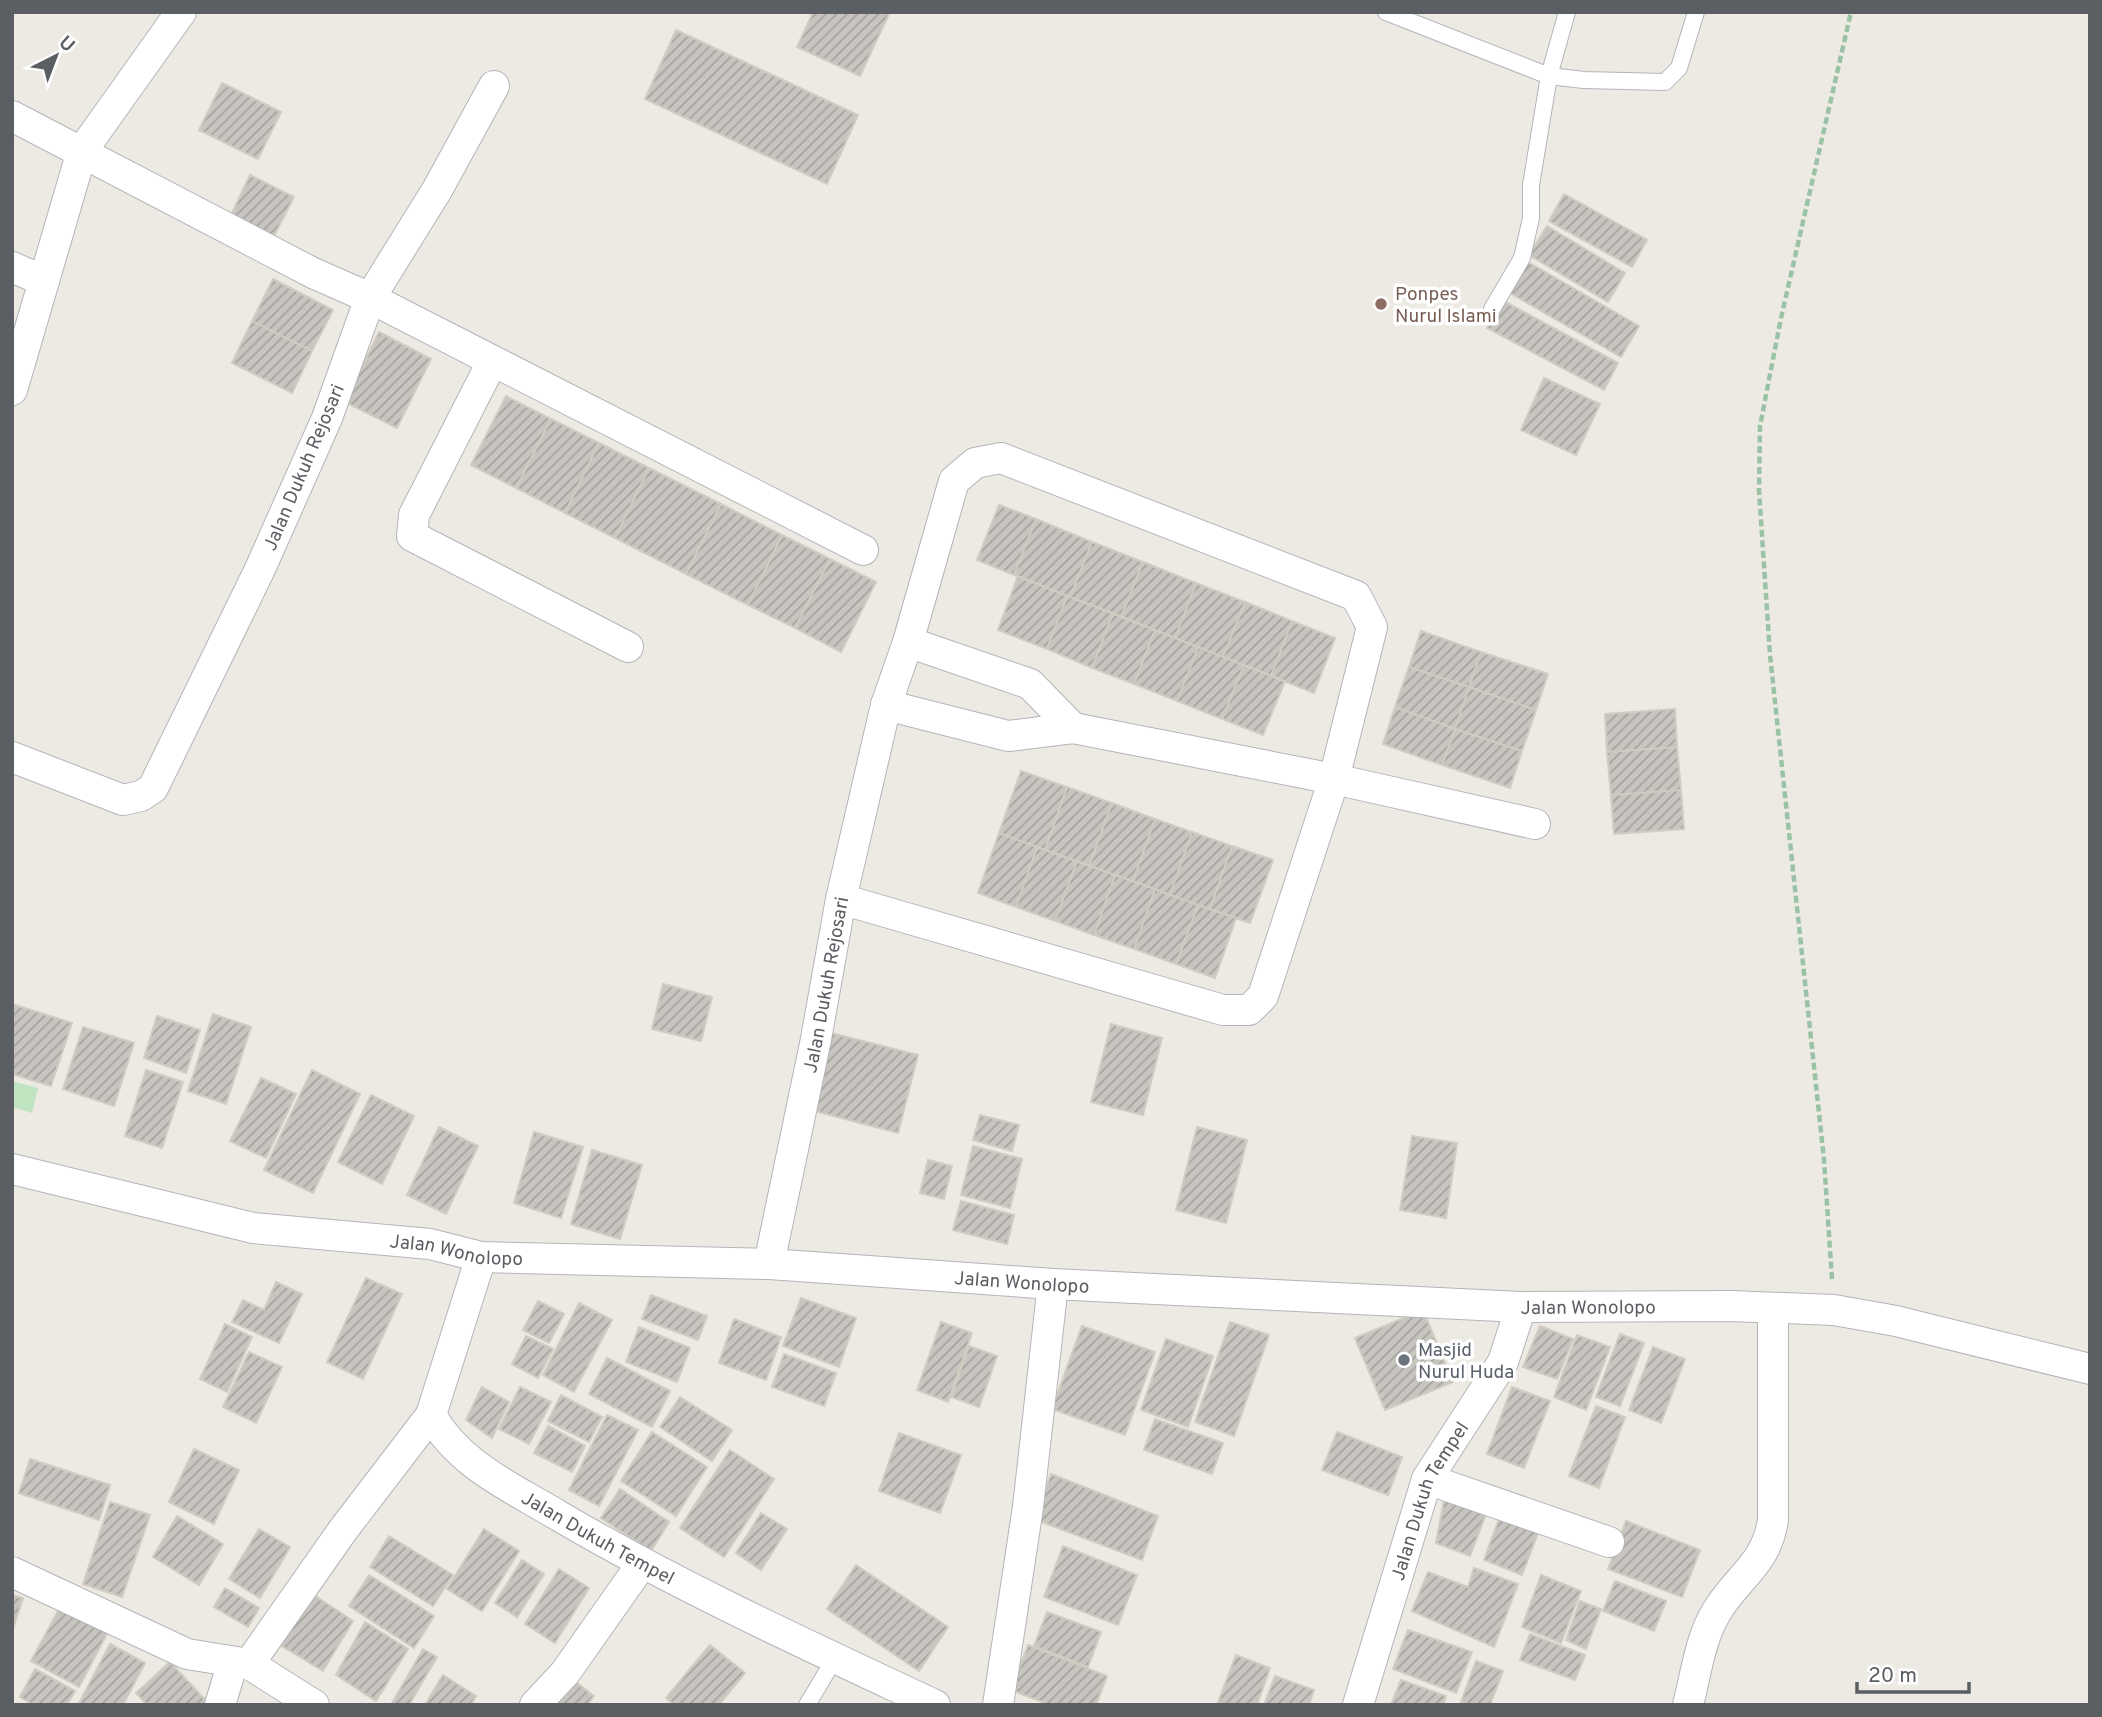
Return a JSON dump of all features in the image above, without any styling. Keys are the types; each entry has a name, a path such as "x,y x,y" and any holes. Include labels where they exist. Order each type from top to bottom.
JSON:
{"street":[{"path":"12,390 82,151 181,12"},
{"name":"Jalan Dukuh Rejosari","path":"12,757 123,800 141,796 153,788 260,569 327,418 370,298 437,190 494,86"},
{"path":"12,116 313,273 370,298 863,550"},
{"path":"12,267 44,281"},
{"path":"492,362 414,515 412,536 628,647"},
{"name":"Jalan Dukuh Rejosari","path":"769,1264 816,1040 841,899 886,705 908,642 954,481 975,463 1001,458 1356,596 1373,627 1334,779 1263,996 1249,1010 1223,1010 841,899"},
{"path":"908,642 1030,684 1073,728"},
{"path":"886,705 1008,736 1073,728 1334,779 1535,824"},
{"name":"Jalan Wonolopo","path":"12,1169 253,1228 430,1244 481,1257 769,1264 1053,1284 1521,1307 1731,1306 1834,1310 1896,1321 2090,1369"},
{"path":"220,1705 241,1663 431,1415 481,1257"},
{"path":"998,1705 1028,1507 1053,1284"},
{"name":"Jalan Dukuh Tempel","path":"1358,1705 1427,1479 1503,1362 1521,1307"},
{"path":"1688,1705 1711,1622 1718,1609 1762,1555 1770,1540 1773,1520 1773,1309"},
{"name":"Jalan Dukuh Tempel","path":"431,1415 443,1437 474,1465 641,1565 934,1705"},
{"path":"1427,1479 1609,1542"},
{"path":"535,1705 565,1673 641,1565"},
{"path":"12,1572 187,1654 241,1663 314,1705"}],"lane":[{"path":"1386,12 1549,76 1584,80 1665,82 1679,68 1696,12"},
{"path":"1492,309 1522,258 1531,218 1531,185 1549,76 1567,12"},
{"path":"807,1705 835,1658"}],"path":[{"path":"1834,1310 1824,1160 1770,655 1759,491 1760,426 1781,318 1851,12"}],"green space":[{"path":"12,1081 38,1088 32,1113 12,1107"}],"building":[{"path":"813,12 890,12 860,76 797,47"},
{"path":"676,30 858,115 827,184 645,99"},
{"path":"222,83 281,112 258,159 199,130"},
{"path":"250,175 294,197 273,238 230,217"},
{"path":"1564,194 1647,240 1632,267 1549,221"},
{"path":"1547,226 1625,273 1608,302 1529,255"},
{"path":"1528,262 1639,326 1621,357 1510,293"},
{"path":"273,279 333,310 312,351 252,321"},
{"path":"1502,300 1618,363 1604,390 1487,328"},
{"path":"252,321 312,351 292,393 232,363"},
{"path":"379,332 431,359 397,428 345,402"},
{"path":"1544,378 1600,404 1576,455 1521,430"},
{"path":"506,396 551,419 516,488 471,465"},
{"path":"551,419 599,443 565,513 516,488"},
{"path":"599,443 649,468 615,538 565,513"},
{"path":"649,468 721,504 686,574 615,538"},
{"path":"721,504 782,535 748,605 686,574"},
{"path":"999,505 1036,519 1014,575 977,560"},
{"path":"1036,519 1092,542 1070,597 1014,575"},
{"path":"782,535 830,559 795,628 748,605"},
{"path":"1092,542 1143,562 1121,617 1070,597"},
{"path":"830,559 876,582 841,652 795,628"},
{"path":"1143,562 1196,583 1175,638 1121,617"},
{"path":"1018,576 1067,596 1047,649 998,630"},
{"path":"1196,583 1245,602 1223,657 1175,638"},
{"path":"1067,596 1113,613 1092,668 1047,649"},
{"path":"1245,602 1292,621 1271,676 1223,657"},
{"path":"1113,613 1155,630 1134,684 1092,668"},
{"path":"1292,621 1335,638 1314,693 1271,676"},
{"path":"1155,630 1198,647 1177,701 1134,684"},
{"path":"1421,631 1481,652 1469,687 1409,667"},
{"path":"1198,647 1244,665 1222,719 1177,701"},
{"path":"1481,652 1548,674 1536,710 1469,687"},
{"path":"1244,665 1285,681 1263,735 1222,719"},
{"path":"1409,667 1469,687 1455,729 1395,707"},
{"path":"1469,687 1536,710 1522,751 1455,729"},
{"path":"1395,707 1455,729 1442,765 1383,744"},
{"path":"1675,709 1677,747 1607,752 1605,714"},
{"path":"1455,729 1522,751 1510,788 1442,765"},
{"path":"1677,747 1681,790 1611,795 1607,752"},
{"path":"1021,771 1067,787 1045,850 999,833"},
{"path":"1067,787 1112,803 1089,866 1045,850"},
{"path":"1681,790 1684,829 1614,834 1611,795"},
{"path":"1112,803 1155,819 1133,881 1089,866"},
{"path":"1155,819 1192,832 1170,895 1133,881"},
{"path":"1192,832 1232,846 1210,909 1170,895"},
{"path":"999,833 1037,847 1016,907 978,893"},
{"path":"1232,846 1273,860 1250,923 1210,909"},
{"path":"1037,847 1077,861 1055,921 1016,907"},
{"path":"1077,861 1115,875 1094,935 1055,921"},
{"path":"1115,875 1155,889 1134,949 1094,935"},
{"path":"1155,889 1198,905 1176,964 1134,949"},
{"path":"1198,905 1236,918 1215,978 1176,964"},
{"path":"663,984 712,997 701,1041 652,1029"},
{"path":"12,1004 72,1023 51,1086 12,1074"},
{"path":"213,1014 251,1027 226,1104 188,1091"},
{"path":"157,1016 200,1030 186,1073 144,1058"},
{"path":"1111,1024 1162,1038 1143,1115 1091,1102"},
{"path":"83,1027 134,1043 114,1106 63,1089"},
{"path":"831,1033 918,1055 898,1133 811,1110"},
{"path":"146,1070 183,1082 162,1148 125,1136"},
{"path":"312,1070 360,1094 313,1193 264,1170"},
{"path":"261,1078 296,1094 266,1158 230,1141"},
{"path":"371,1095 414,1116 382,1184 338,1162"},
{"path":"980,1115 1019,1125 1012,1151 973,1140"},
{"path":"439,1127 478,1146 446,1214 407,1195"},
{"path":"1197,1127 1247,1140 1226,1223 1176,1210"},
{"path":"534,1132 583,1147 561,1218 514,1203"},
{"path":"1412,1136 1457,1143 1446,1218 1400,1210"},
{"path":"973,1146 1022,1159 1010,1208 961,1195"},
{"path":"592,1150 642,1165 620,1239 571,1224"},
{"path":"928,1160 952,1166 944,1199 920,1193"},
{"path":"961,1201 1014,1215 1007,1244 953,1230"},
{"path":"366,1278 402,1294 363,1379 327,1362"},
{"path":"276,1282 302,1294 279,1343 232,1322 243,1300 264,1310"},
{"path":"651,1295 707,1316 698,1340 642,1319"},
{"path":"801,1298 856,1318 839,1367 783,1346"},
{"path":"538,1301 564,1314 549,1343 523,1330"},
{"path":"579,1303 612,1320 574,1392 543,1375"},
{"name":"Masjid Nurul Huda","path":"1423,1310 1453,1382 1385,1410 1355,1338"},
{"path":"734,1319 781,1337 766,1380 719,1363"},
{"path":"941,1322 972,1333 948,1402 917,1390"},
{"path":"1230,1322 1269,1335 1234,1436 1195,1422"},
{"path":"225,1324 252,1337 227,1392 200,1379"},
{"path":"1082,1326 1155,1352 1125,1435 1052,1409"},
{"path":"1540,1326 1573,1339 1557,1379 1523,1367"},
{"path":"639,1327 690,1348 677,1382 626,1362"},
{"path":"1620,1334 1644,1343 1620,1406 1596,1397"},
{"path":"1577,1335 1610,1347 1586,1410 1554,1397"},
{"path":"526,1336 553,1349 538,1378 512,1364"},
{"path":"1166,1339 1213,1356 1188,1427 1141,1410"},
{"path":"969,1346 997,1356 979,1407 951,1397"},
{"path":"1653,1347 1685,1359 1661,1423 1629,1410"},
{"path":"249,1352 282,1367 256,1423 223,1407"},
{"path":"784,1354 836,1373 824,1406 772,1387"},
{"path":"607,1358 670,1391 652,1427 589,1394"},
{"path":"482,1387 509,1402 492,1438 466,1420"},
{"path":"520,1387 551,1402 529,1444 499,1429"},
{"path":"1512,1387 1550,1401 1524,1468 1487,1454"},
{"path":"561,1395 602,1417 589,1442 548,1421"},
{"path":"680,1397 732,1430 712,1461 660,1427"},
{"path":"1596,1406 1625,1417 1599,1488 1569,1476"},
{"path":"607,1415 638,1430 599,1506 569,1490"},
{"path":"1155,1419 1223,1443 1212,1474 1144,1450"},
{"path":"548,1426 585,1446 572,1472 534,1453"},
{"path":"652,1432 707,1467 676,1516 621,1481"},
{"path":"1337,1432 1402,1457 1388,1495 1322,1470"},
{"path":"899,1433 961,1455 940,1513 879,1491"},
{"path":"194,1449 239,1470 214,1524 169,1502"},
{"path":"730,1450 774,1479 724,1557 680,1528"},
{"path":"30,1459 110,1485 99,1520 19,1493"},
{"path":"1051,1474 1158,1516 1142,1560 1034,1519"},
{"path":"620,1489 669,1522 651,1551 601,1518"},
{"path":"1445,1495 1488,1509 1470,1556 1436,1543"},
{"path":"110,1502 150,1515 122,1597 83,1584"},
{"path":"761,1513 787,1529 761,1570 736,1553"},
{"path":"1501,1513 1540,1528 1522,1575 1484,1560"},
{"path":"177,1516 223,1544 199,1585 153,1557"},
{"path":"1626,1521 1700,1550 1682,1597 1608,1569"},
{"path":"259,1529 290,1547 260,1598 229,1579"},
{"path":"484,1529 519,1551 482,1611 447,1589"},
{"path":"389,1536 453,1575 433,1606 370,1567"},
{"path":"1063,1546 1137,1575 1118,1625 1044,1597"},
{"path":"522,1560 544,1574 517,1617 495,1603"},
{"path":"856,1565 948,1627 919,1671 827,1609"},
{"path":"1474,1568 1518,1584 1494,1647 1412,1611 1428,1572 1468,1587"},
{"path":"559,1569 589,1588 555,1643 525,1624"},
{"path":"369,1575 434,1616 414,1648 349,1606"},
{"path":"1541,1575 1581,1591 1561,1643 1522,1627"},
{"path":"1615,1581 1666,1601 1654,1631 1603,1611"},
{"path":"225,1588 259,1608 248,1627 214,1607"},
{"path":"308,1591 353,1621 323,1671 275,1642"},
{"path":"12,1595 23,1598 12,1632"},
{"path":"1580,1601 1601,1609 1586,1649 1566,1640"},
{"path":"60,1607 108,1632 79,1687 31,1661"},
{"path":"1047,1612 1101,1632 1088,1667 1034,1646"},
{"path":"365,1622 408,1649 376,1701 336,1675"},
{"path":"1408,1630 1472,1652 1456,1693 1393,1669"},
{"path":"1530,1634 1585,1655 1575,1680 1520,1660"},
{"path":"110,1644 145,1663 123,1705 78,1705"},
{"path":"710,1645 745,1673 719,1705 674,1705 666,1698"},
{"path":"1028,1645 1107,1676 1096,1705 1050,1705 1011,1690"},
{"path":"423,1649 437,1657 409,1705 394,1705 392,1703"},
{"path":"1236,1655 1270,1668 1257,1705 1217,1705"},
{"path":"1476,1661 1503,1671 1490,1705 1460,1705"},
{"path":"170,1662 210,1705 147,1705 136,1693"},
{"path":"35,1669 75,1691 67,1705 33,1705 20,1697"},
{"path":"443,1675 476,1696 471,1705 425,1705"},
{"path":"568,1676 594,1696 587,1705 541,1705"},
{"path":"1275,1676 1314,1690 1309,1705 1264,1705"},
{"path":"1401,1680 1446,1696 1443,1705 1391,1705"}],"place":[{"name":"Ponpes Nurul Islami","path":"1381,304"},
{"name":"Masjid Nurul Huda","path":"1404,1360"}]}
